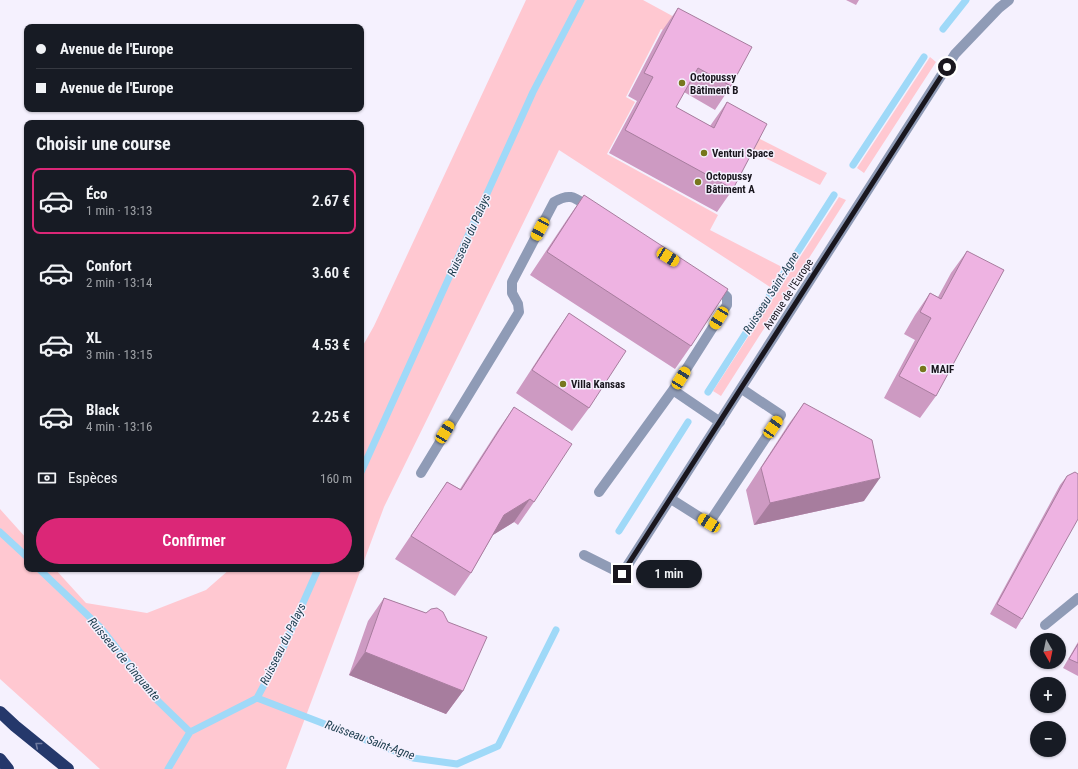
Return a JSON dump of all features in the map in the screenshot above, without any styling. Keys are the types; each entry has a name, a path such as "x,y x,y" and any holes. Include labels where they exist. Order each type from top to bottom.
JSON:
{"highway":[{"path":"0,712 68,769"},
{"path":"0,759 8,769"}],"street":[{"name":"Avenue de l'Europe","path":"584,554 622,574 742,389 955,54 999,8 1009,0"},
{"path":"421,472 519,312 518,304 512,293 512,282 554,202 564,197 571,196 597,212"},
{"path":"599,492 674,390 727,306 726,297 720,290 707,282"},
{"path":"671,499 709,523 781,415 742,389"},
{"path":"674,390 720,422"},
{"path":"1045,625 1078,598"}],"shaded area":[{"path":"526,0 643,0 746,56 739,71 661,29 626,97 635,102 607,154 718,215 710,230 782,267 770,287 559,150 384,507 364,561 364,344 374,326"},
{"path":"930,57 936,62 864,173 857,168"},
{"path":"758,138 827,173 820,185 751,151"},
{"path":"839,197 846,200 721,396 713,391"},
{"path":"0,509 24,536 24,572 58,572 86,603 147,613 206,590 227,572 360,572 286,769 100,769 0,679"}],"building":[{"path":"678,8 752,47 731,86 698,68 676,107 714,128 727,102 767,124 733,189 625,130 653,77 644,73"},
{"path":"584,195 728,289 691,346 547,252"},
{"name":"MAIF","path":"967,251 1004,270 936,396 899,376 931,318 920,312 930,293 941,299"},
{"path":"569,313 626,351 589,408 532,370"},
{"path":"804,403 872,440 880,478 770,503 761,468"},
{"path":"514,407 572,444 534,502 530,499 504,515 471,573 411,536 447,482 461,490"},
{"path":"1075,472 1078,474 1078,519 1022,619 997,604 1067,476"},
{"path":"384,598 426,613 431,609 437,608 443,612 448,622 487,637 463,691 365,652"},
{"path":"1078,644 1078,663 1069,659"}],"waterway":[{"name":"Ruisseau du Palays","path":"364,465 533,92 581,0"},
{"name":"Ruisseau Saint-Agne","path":"943,29 966,0"},
{"name":"Ruisseau Saint-Agne","path":"853,165 924,57"},
{"name":"Ruisseau Saint-Agne","path":"708,392 834,195"},
{"name":"Ruisseau Saint-Agne","path":"619,531 688,422"},
{"name":"Ruisseau de Cinquante","path":"0,532 24,554"},
{"name":"Ruisseau de Cinquante","path":"42,572 100,627 158,701 190,732"},
{"name":"Ruisseau du Palays","path":"168,769 190,732 257,698 280,655 317,572"},
{"name":"Ruisseau Saint-Agne","path":"257,698 413,758 457,764 498,746 556,630"}],"place":[{"name":"Octopussy Bâtiment B","path":"682,83"},
{"name":"Venturi Space","path":"704,153"},
{"name":"Octopussy Bâtiment A","path":"698,182"},
{"name":"MAIF","path":"923,369"},
{"name":"Villa Kansas","path":"563,384"}],"route":[{"path":"622,574 947,67"}]}
